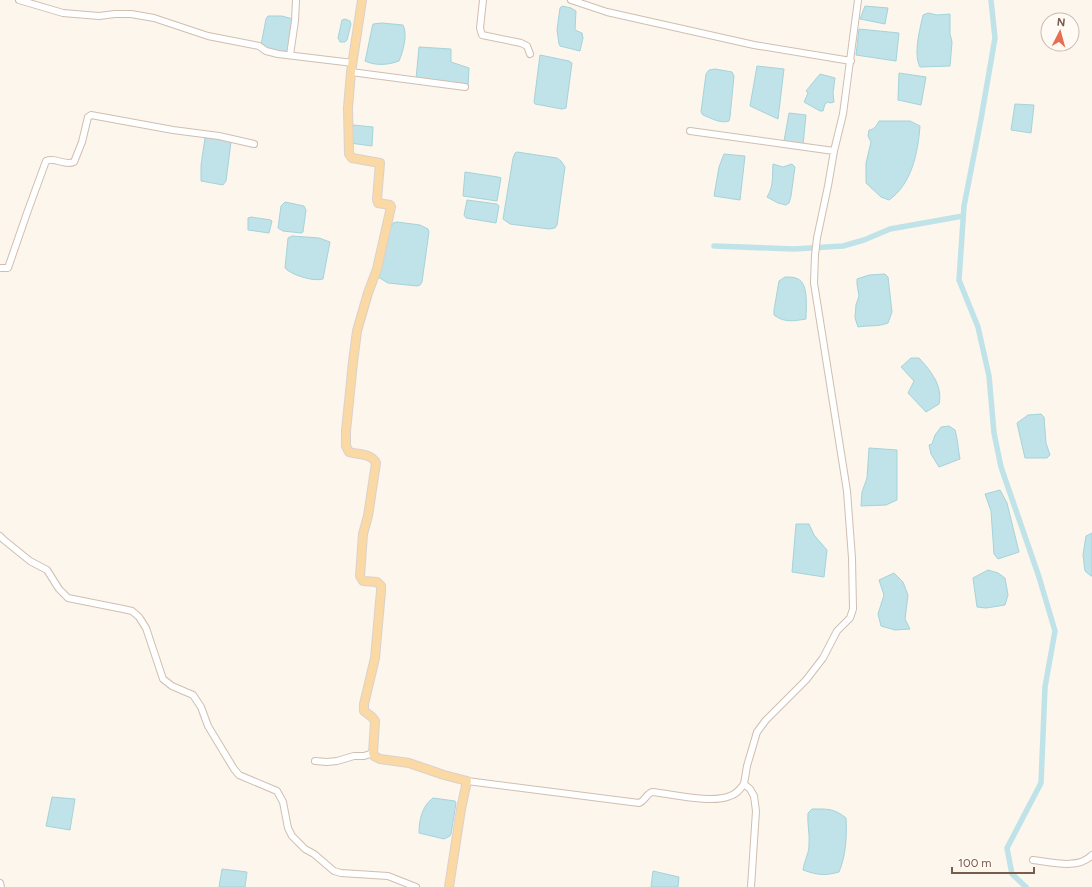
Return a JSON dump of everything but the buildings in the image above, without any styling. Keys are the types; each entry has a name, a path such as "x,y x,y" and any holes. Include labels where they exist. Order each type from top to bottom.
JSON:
{"main road":[{"path":"362,0 351,72 348,108 350,154 352,158 380,163 377,200 378,203 390,205 391,207 377,269 357,331 346,431 346,446 349,452 368,456 374,459 376,463 364,534 360,576 363,581 377,582 381,586 375,658 364,704 364,711 375,721 372,753 374,756 380,759 409,763 467,781 449,887"}],"street":[{"path":"19,0 64,13 99,16 131,14 154,18 208,36 257,45 266,51 278,54 353,63"},
{"path":"290,55 295,21 296,0"},
{"path":"483,0 480,28 482,35 521,44 526,46 530,54"},
{"path":"571,0 607,12 754,45 851,61"},
{"path":"467,781 639,803 652,792 712,800 731,796 744,784 747,766 757,732 766,720 806,680 823,658 838,631 850,618 853,609 852,558 847,491 814,283 817,238 834,151 843,114 858,0"},
{"path":"351,72 465,87"},
{"path":"0,268 8,268 46,161 55,160 68,164 74,162 82,142 88,117 91,115 179,131 219,136 254,144"},
{"path":"690,131 834,151"},
{"path":"0,536 30,561 47,570 59,589 68,598 132,611 140,617 146,628 163,679 172,686 193,695 201,707 208,726 240,775 277,791 283,802 288,828 292,836 305,849 314,854 334,871 341,873 388,876 416,887"},
{"path":"314,761 337,762 354,756 364,756 372,753"},
{"path":"744,784 750,789 754,796 756,811 751,887"},
{"path":"1033,860 1062,864 1075,863 1088,860 1092,855"},
{"path":"0,883 2,887"}],"water":[{"path":"562,6 576,11 575,30 582,33 583,38 580,51 560,46 559,44 557,30 560,8"},
{"path":"865,6 888,8 885,24 860,19"},
{"path":"928,13 937,15 950,14 950,34 952,42 950,66 920,67 917,55 918,41 923,15"},
{"path":"268,16 282,16 293,19 288,54 278,53 261,45 266,19"},
{"path":"345,19 350,21 351,24 347,40 345,42 340,42 338,38 342,20"},
{"path":"382,23 403,25 405,38 402,53 399,61 386,64 369,63 365,61 373,24"},
{"path":"859,29 899,33 896,61 856,55"},
{"path":"419,47 451,49 451,62 469,68 468,86 416,79"},
{"path":"540,55 569,61 572,63 566,108 562,109 535,104 534,102"},
{"path":"757,66 784,69 778,119 750,106"},
{"path":"715,69 732,72 734,76 730,117 729,121 726,122 703,115 701,112 706,74 709,70"},
{"path":"899,73 926,77 921,105 898,100"},
{"path":"820,74 835,78 833,93 834,102 828,102 825,104 823,111 820,111 804,102 808,93 806,91"},
{"path":"1015,104 1034,105 1031,133 1011,130"},
{"path":"789,113 806,115 803,145 784,141"},
{"path":"879,121 910,121 920,126 918,146 912,167 903,185 889,200 881,197 866,183 866,163 871,142 868,136 869,130 874,128"},
{"path":"353,125 373,127 372,146 350,143"},
{"path":"205,138 220,138 231,142 226,181 223,185 201,181 201,165"},
{"path":"517,152 557,158 565,167 557,225 555,228 549,229 510,224 503,219 513,158"},
{"path":"724,154 745,156 740,200 714,196 719,167"},
{"path":"773,164 783,167 792,164 795,167 791,196 789,203 786,205 778,203 767,197 772,185"},
{"path":"465,172 501,178 497,201 463,196"},
{"path":"467,200 497,204 499,206 496,223 466,218 464,215"},
{"path":"285,202 304,206 306,210 303,232 283,231 278,228 281,206"},
{"path":"251,217 271,220 269,233 248,230 248,218"},
{"path":"397,222 420,225 428,229 429,232 422,282 420,285 388,283 378,277 390,229 393,223"},
{"path":"292,236 319,238 330,242 323,279 314,280 303,277 288,271 285,268 288,238"},
{"path":"885,274 888,277 892,312 888,323 858,327 855,318 856,305 859,296 857,279 869,275"},
{"path":"785,277 797,278 804,286 806,297 806,319 793,321 785,320 774,315 779,281"},
{"path":"911,358 919,358 928,368 938,385 940,397 939,404 926,412 908,393 914,381 901,367"},
{"path":"1041,414 1044,417 1046,443 1050,455 1047,458 1025,458 1017,423 1028,415"},
{"path":"949,426 955,430 960,459 939,467 931,454 929,445 932,444 935,435 941,427"},
{"path":"869,448 897,450 897,500 886,505 861,506 862,492 867,478"},
{"path":"1000,490 1007,503 1019,552 998,559 994,554 991,511 985,494"},
{"path":"796,524 809,524 814,535 827,550 824,577 792,572"},
{"path":"1092,533 1091,576 1085,571 1083,555 1086,536"},
{"path":"988,570 998,573 1005,578 1008,595 1005,605 986,608 977,607 973,578"},
{"path":"894,573 903,582 908,595 905,619 910,629 895,630 881,626 878,614 884,595 879,580"},
{"path":"52,797 75,799 70,830 46,826"},
{"path":"433,798 455,801 456,803 451,834 444,839 419,833 424,809"},
{"path":"812,809 838,812 846,818 846,846 839,872 821,874 803,870 809,848 808,813"},
{"path":"222,869 247,872 245,887 219,887"},
{"path":"653,871 679,877 678,887 651,887"}],"waterway":[{"path":"991,0 995,38 964,206 959,280 978,327 989,376 994,433 1001,467 1039,577 1055,631 1045,687 1041,783 1007,848 1012,874 1026,887"},
{"path":"714,246 794,249 843,246 864,240 890,229 963,216"}]}
